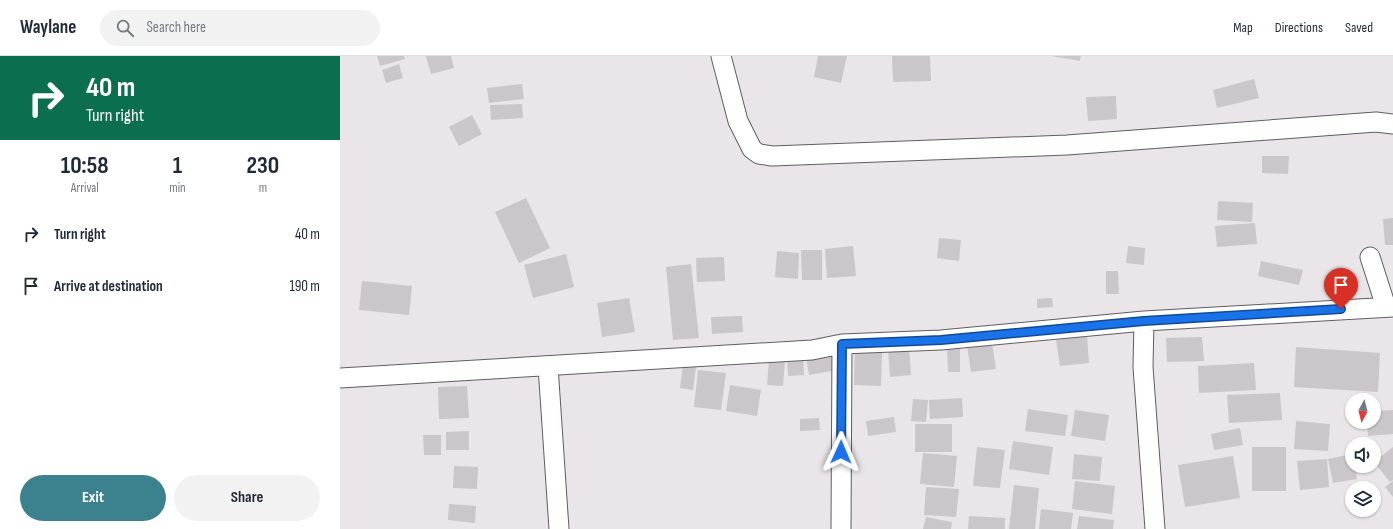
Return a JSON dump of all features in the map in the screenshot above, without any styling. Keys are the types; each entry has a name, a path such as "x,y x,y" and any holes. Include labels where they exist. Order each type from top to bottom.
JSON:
{"street":[{"path":"721,56 738,121 752,149 759,154 772,156 1067,145 1376,122 1393,124"},
{"path":"340,378 812,350 842,344 941,340 1144,321 1390,307 1370,257"},
{"path":"1144,321 1143,367 1155,529"},
{"path":"841,529 842,344"},
{"path":"548,366 559,529"}],"building":[{"path":"377,56 404,56 405,59 380,66"},
{"path":"426,56 451,56 454,68 431,74"},
{"path":"818,56 847,56 841,83 814,77"},
{"path":"892,56 930,56 931,81 893,82"},
{"path":"1051,56 1081,56 1080,61"},
{"path":"399,64 403,78 386,83 382,70"},
{"path":"1254,79 1259,98 1217,108 1213,90"},
{"path":"522,84 524,99 489,103 487,88"},
{"path":"1116,96 1117,119 1088,121 1086,97"},
{"path":"522,104 523,118 491,120 490,105"},
{"path":"472,115 482,134 459,146 449,127"},
{"path":"1262,156 1289,156 1288,174 1262,173"},
{"path":"526,198 550,248 519,263 495,212"},
{"path":"1218,201 1253,203 1252,222 1217,220"},
{"path":"1393,218 1393,245 1385,245 1383,219"},
{"path":"1255,223 1257,244 1217,247 1215,226"},
{"path":"939,238 961,240 959,261 937,258"},
{"path":"853,246 856,276 827,278 825,249"},
{"path":"1128,246 1145,248 1144,265 1126,263"},
{"path":"801,250 822,250 822,280 802,280"},
{"path":"777,251 799,253 798,279 775,277"},
{"path":"566,254 574,287 533,298 524,265"},
{"path":"724,257 725,281 697,282 696,258"},
{"path":"1261,261 1303,270 1299,285 1258,276"},
{"path":"691,264 699,338 673,340 666,267"},
{"path":"1106,271 1118,271 1119,294 1106,294"},
{"path":"362,281 412,286 409,315 359,310"},
{"path":"629,298 635,332 602,337 597,303"},
{"path":"1052,298 1053,307 1037,308 1037,299"},
{"path":"742,316 743,332 712,334 711,317"},
{"path":"1087,336 1089,363 1060,366 1056,340"},
{"path":"1202,337 1204,361 1167,362 1166,338"},
{"path":"992,343 996,369 971,372 967,346"},
{"path":"960,344 960,372 948,372 947,345"},
{"path":"1296,347 1380,353 1378,392 1294,387"},
{"path":"909,348 911,375 890,377 888,349"},
{"path":"855,351 882,352 881,386 854,385"},
{"path":"834,353 837,370 809,375 806,357"},
{"path":"787,355 803,355 804,375 788,376"},
{"path":"769,359 785,361 783,386 767,385"},
{"path":"1254,363 1256,390 1199,393 1198,366"},
{"path":"683,365 696,367 693,390 680,388"},
{"path":"698,370 726,373 721,410 694,407"},
{"path":"730,385 761,390 757,416 726,411"},
{"path":"467,386 469,418 439,419 438,387"},
{"path":"1280,393 1282,420 1229,423 1227,395"},
{"path":"962,398 963,417 930,419 929,400"},
{"path":"913,399 928,400 926,422 911,421"},
{"path":"1028,409 1068,415 1065,436 1025,431"},
{"path":"1075,410 1109,415 1105,441 1071,436"},
{"path":"1393,410 1393,434 1368,436 1368,429 1381,429 1381,411"},
{"path":"894,417 896,432 868,436 866,421"},
{"path":"819,418 820,430 800,431 800,419"},
{"path":"1296,421 1330,424 1328,451 1294,449"},
{"path":"915,424 952,424 952,452 915,452"},
{"path":"1240,428 1243,445 1214,450 1211,434"},
{"path":"469,431 469,450 446,450 446,432"},
{"path":"423,435 441,435 441,455 424,455"},
{"path":"1013,441 1053,447 1049,475 1009,469"},
{"path":"977,447 1005,450 1000,488 973,486"},
{"path":"1252,447 1286,447 1286,491 1252,491"},
{"path":"1393,447 1393,480 1390,482 1381,471 1381,456"},
{"path":"923,453 957,456 954,487 920,484"},
{"path":"1074,454 1102,457 1100,481 1072,479"},
{"path":"1345,455 1345,473 1356,473 1357,479 1333,483 1328,459"},
{"path":"1233,456 1240,498 1185,507 1178,465"},
{"path":"1327,459 1329,487 1300,490 1297,461"},
{"path":"454,466 478,467 477,489 453,488"},
{"path":"1075,481 1115,486 1112,514 1072,509"},
{"path":"1393,481 1393,497 1385,487"},
{"path":"1014,485 1039,488 1035,529 1009,529"},
{"path":"926,487 959,489 956,517 924,515"},
{"path":"449,504 476,506 475,523 448,520"},
{"path":"1041,509 1073,513 1071,529 1039,529"},
{"path":"969,516 1005,518 1005,529 968,529"},
{"path":"1079,516 1114,520 1113,529 1077,529"},
{"path":"926,517 952,522 951,529 923,529"}],"route":[{"path":"841,452 842,344 941,340 1144,321 1341,309"}]}
